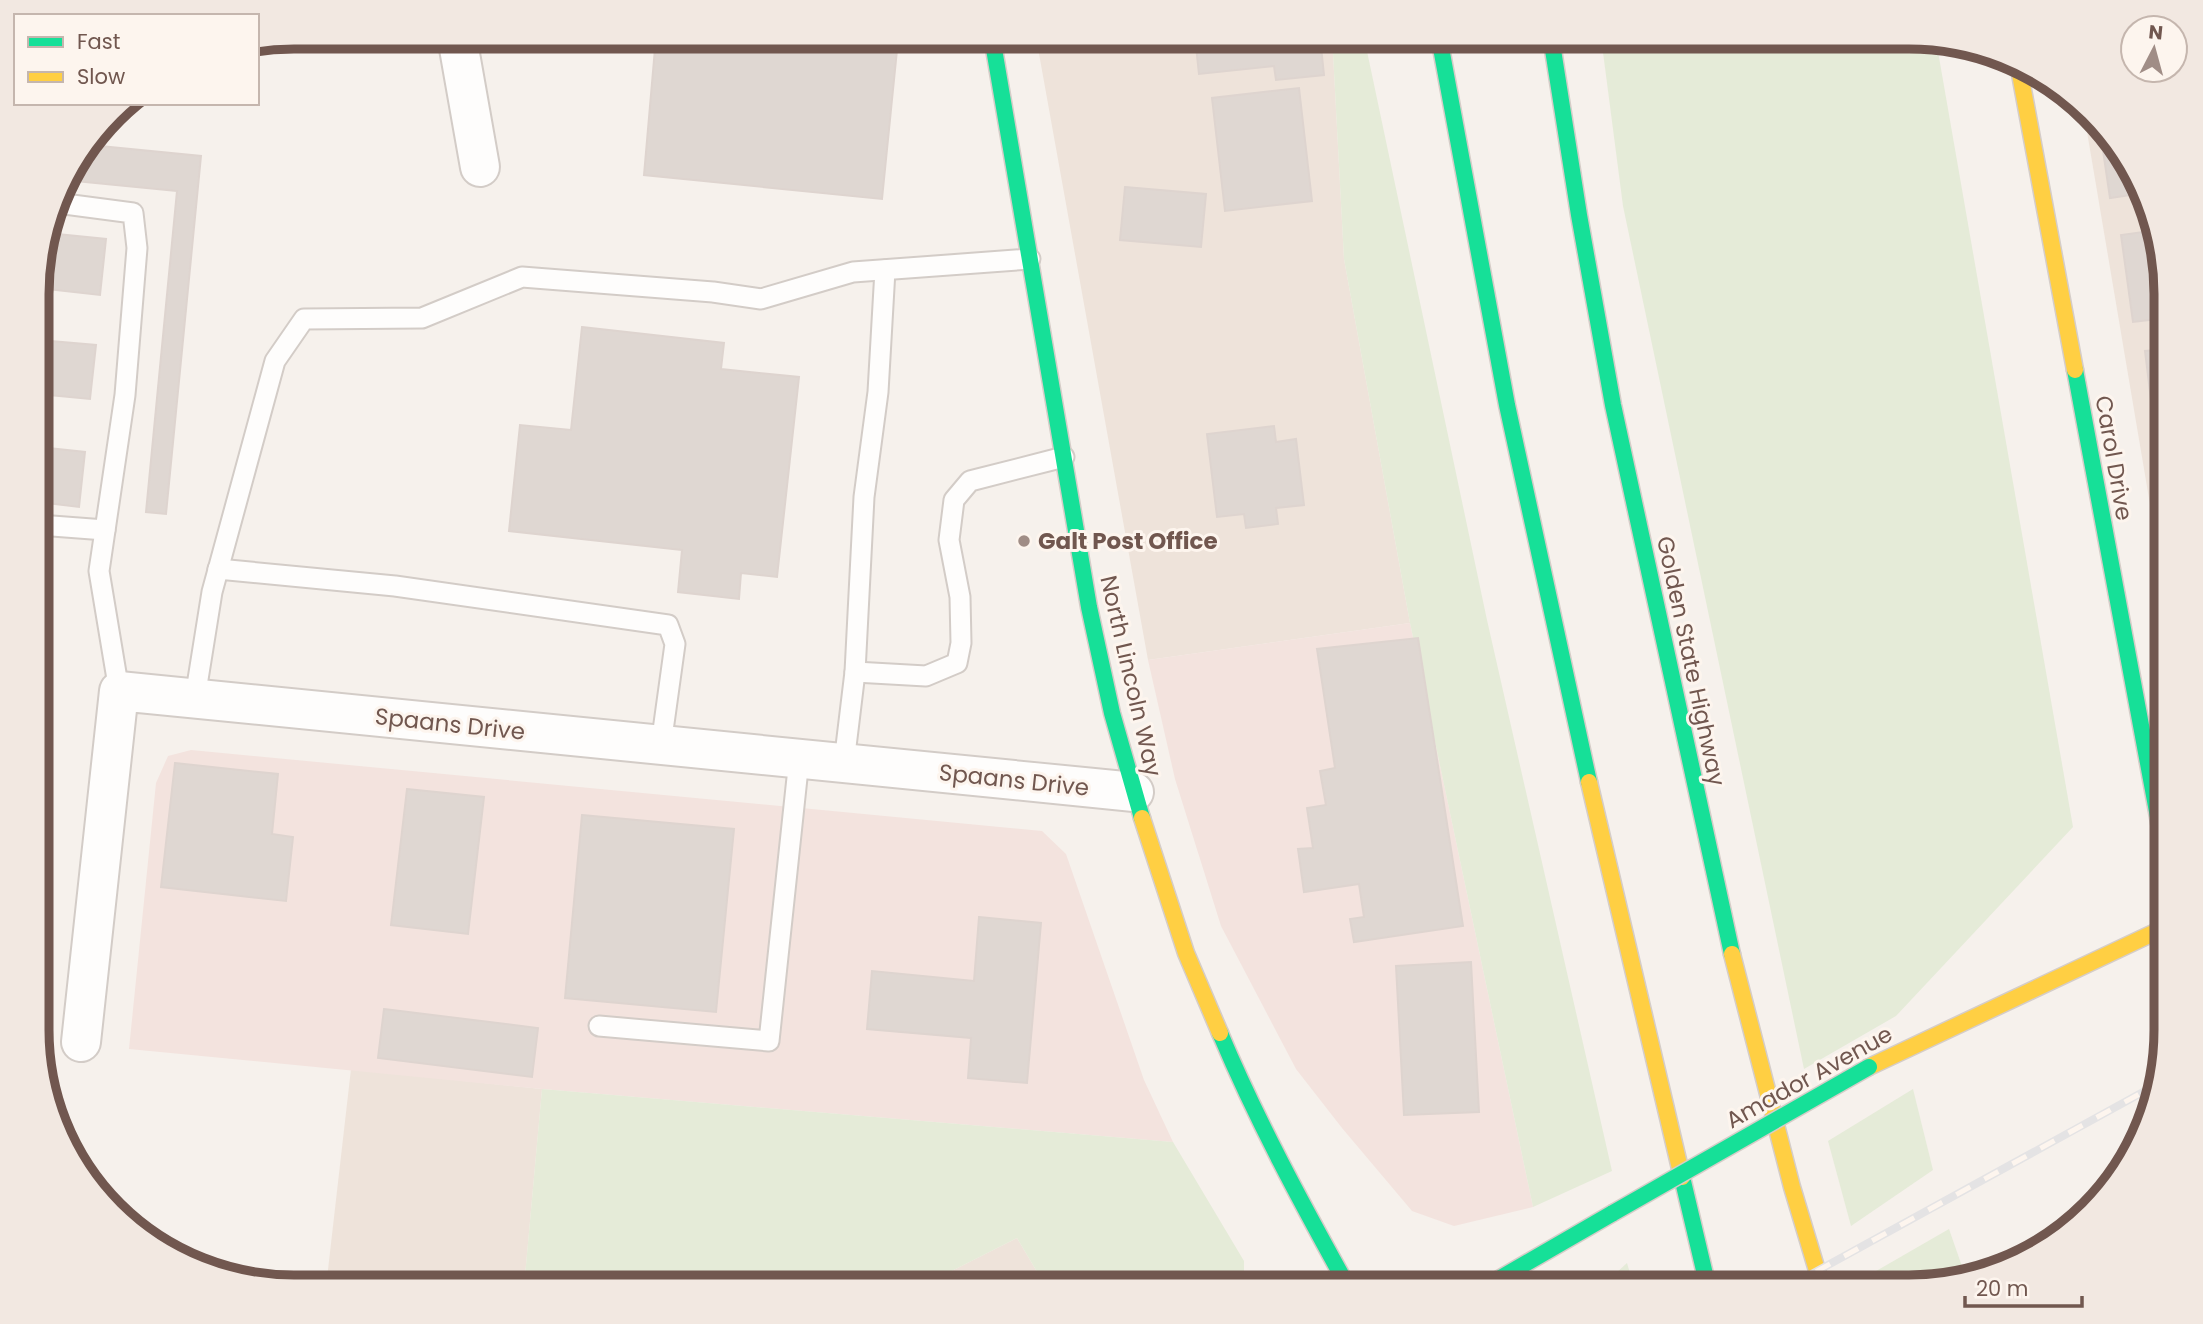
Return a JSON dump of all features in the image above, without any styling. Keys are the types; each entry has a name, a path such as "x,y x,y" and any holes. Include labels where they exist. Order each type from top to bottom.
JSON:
{"main road":[{"name":"North Lincoln Way","path":"994,49 1089,607 1112,713 1134,792 1186,953 1242,1086 1290,1182 1341,1274"},
{"path":"1441,49 1507,405 1580,743 1705,1274"},
{"name":"Golden State Highway","path":"1554,49 1579,215 1656,611 1739,987 1818,1274"},
{"name":"Carol Drive","path":"2021,77 2153,790"},
{"name":"Amador Avenue","path":"1507,1274 1868,1067 2153,934"}],"street":[{"path":"459,49 480,166"},
{"path":"80,1042 119,691"},
{"name":"Spaans Drive","path":"119,691 1134,792"}],"lane":[{"path":"67,203 133,213 137,248 125,395 99,571 119,691"},
{"path":"195,698 212,592 275,361 304,319 422,318 522,277 713,292 761,299 853,272 1030,259"},
{"path":"844,763 855,672 864,497 878,392 885,270"},
{"path":"855,672 926,676 957,663 961,643 960,597 949,540 954,500 970,481 1064,457"},
{"path":"49,526 105,530"},
{"path":"218,569 394,586 668,625 675,643 661,745"},
{"path":"599,1026 769,1041 799,759"}],"shaded area":[{"path":"1038,49 1332,49 1344,259 1410,623 1148,660"},
{"path":"2086,125 2113,158 2129,186 2141,215 2149,246 2153,278 2153,522"},
{"path":"1410,623 1533,1207 1454,1226 1412,1211 1296,1069 1221,926 1175,779 1148,660"},
{"path":"191,750 1042,831 1066,854 1144,1080 1173,1142 542,1089 129,1049 156,783 168,756"},
{"path":"351,1069 542,1089 525,1275 327,1275"},
{"path":"1017,1238 1039,1275 945,1275"}],"green space":[{"path":"1332,49 1367,49 1487,620 1612,1171 1533,1207 1410,623 1344,259"},
{"path":"1603,49 1938,51 2073,827 1896,1016 1804,1069 1623,206"},
{"path":"542,1089 1173,1142 1244,1261 1244,1274 1039,1275 1017,1238 945,1275 525,1275"},
{"path":"1913,1089 1933,1170 1851,1226 1828,1141"},
{"path":"1949,1229 1963,1269 1925,1274 1871,1274"},
{"path":"1627,1263 1630,1274 1615,1274"}],"building":[{"path":"655,49 897,50 882,199 644,175"},
{"path":"1196,49 1321,49 1324,75 1276,80 1274,66 1199,74"},
{"path":"1299,88 1312,201 1225,211 1212,98"},
{"path":"2102,144 2113,158 2133,195 2110,198"},
{"path":"100,146 201,156 166,514 146,512 177,191 77,181"},
{"path":"1125,187 1206,194 1201,247 1120,240"},
{"path":"2145,232 2153,278 2153,320 2133,322 2121,235"},
{"path":"56,234 106,239 100,295 49,289"},
{"path":"582,327 724,343 721,369 799,377 777,577 741,573 739,599 678,592 682,550 509,531 520,425 571,430"},
{"path":"49,341 96,345 90,399 49,395"},
{"path":"2153,350 2153,416 2145,351"},
{"path":"1274,426 1276,442 1296,439 1304,505 1276,508 1278,524 1246,528 1244,514 1217,517 1207,434"},
{"path":"49,448 85,452 79,507 49,503"},
{"path":"1418,638 1463,926 1354,942 1350,919 1364,917 1359,884 1304,892 1298,849 1313,848 1307,808 1326,805 1320,771 1335,768 1317,649"},
{"path":"175,763 278,774 272,834 293,837 286,901 161,887"},
{"path":"407,789 484,797 468,934 391,925"},
{"path":"582,815 734,829 716,1012 565,998"},
{"path":"979,917 1041,923 1027,1083 968,1078 971,1038 867,1029 872,971 974,981"},
{"path":"1471,962 1479,1112 1404,1115 1396,966"},
{"path":"384,1009 538,1028 532,1077 378,1058"}],"railway":[{"path":"1812,1274 2146,1091"}],"traffic: fast":[{"path":"994,49 1089,607 1112,713 1142,818"},
{"path":"1441,49 1507,405 1589,782"},
{"path":"1553,49 1613,405 1732,954"},
{"path":"2075,370 2153,790"},
{"path":"1220,1033 1265,1130 1341,1274"},
{"path":"1613,1213 1869,1067"},
{"path":"1682,1177 1705,1274"},
{"path":"1507,1274 1613,1213"}],"traffic: slow":[{"path":"2021,77 2075,370"},
{"path":"1589,782 1682,1177"},
{"path":"1142,818 1186,953 1220,1033"},
{"path":"1869,1067 2153,933"},
{"path":"1732,954 1792,1187 1818,1274"}],"place":[{"name":"Galt Post Office","path":"1024,541"}]}
